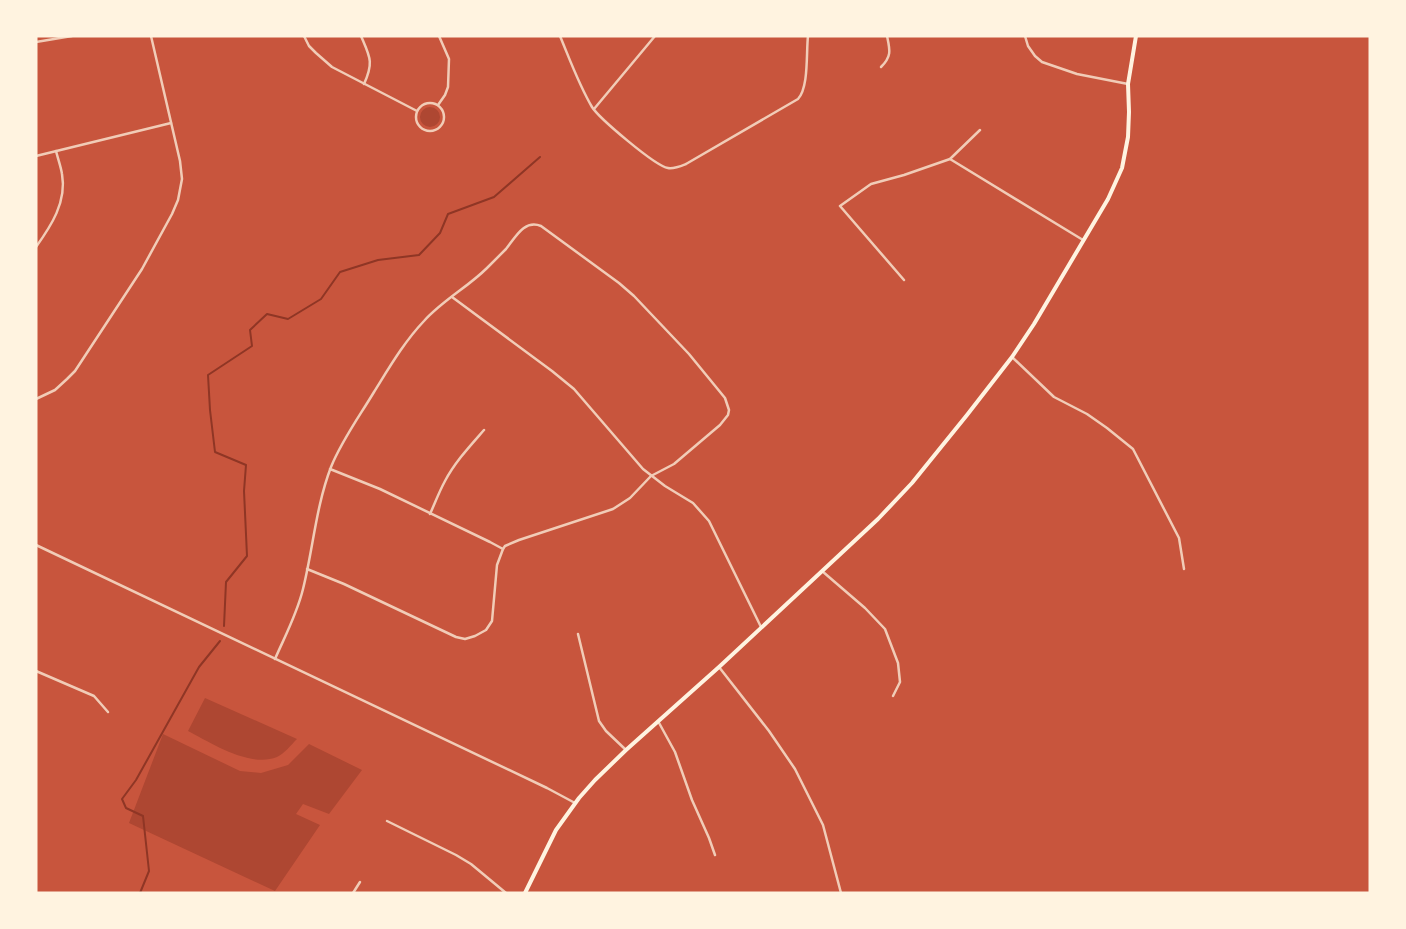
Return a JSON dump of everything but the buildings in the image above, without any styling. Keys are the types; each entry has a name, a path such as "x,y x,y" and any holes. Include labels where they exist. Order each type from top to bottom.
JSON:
{"main road":[{"path":"525,893 556,830 594,780 878,519 912,483 1012,357 1034,324 1108,199 1122,168 1128,137 1128,84 1136,36"}],"street":[{"path":"36,42 72,36"},
{"path":"36,399 55,390 75,371 142,269 172,214 180,193 182,179 180,161 151,36"},
{"path":"304,36 309,46 322,60 332,67 416,111"},
{"path":"361,36 370,58 370,67 364,84"},
{"path":"438,105 448,87 449,59 439,36"},
{"path":"560,36 582,89 594,110 653,161 668,168 686,164 798,99 802,94 805,83 808,36"},
{"path":"594,110 655,36"},
{"path":"881,67 890,55 887,36"},
{"path":"1025,36 1028,46 1042,62 1077,74 1128,84"},
{"path":"430,102 438,105 443,112 442,124 437,129 431,131 423,130 418,125 415,117 416,111 419,107 430,102"},
{"path":"36,156 171,123"},
{"path":"904,280 840,206 871,184 950,159 980,130"},
{"path":"36,247 54,220 61,202 62,175 56,152"},
{"path":"950,159 1083,240"},
{"path":"274,659 294,617 303,588 306,569 323,492 330,469 348,433 384,374 411,336 434,311 477,278 521,230 527,226 536,224 561,240 634,296 688,354 725,398 729,410 728,415 720,425 674,464 652,476 630,498 613,509 506,546 503,549 498,565 492,621 486,630 475,636 465,639 456,637 396,608 306,569"},
{"path":"452,297 574,389 643,469 693,503 709,521 761,627"},
{"path":"1012,357 1054,397 1087,414 1134,449 1179,538 1184,569"},
{"path":"430,514 452,470 484,430"},
{"path":"330,469 380,489 503,549"},
{"path":"36,545 575,803"},
{"path":"822,571 864,608 885,630 898,664 900,682 893,696"},
{"path":"578,634 599,721 606,731 626,750"},
{"path":"719,666 795,769 823,826 841,893"},
{"path":"36,671 94,696 108,712"},
{"path":"658,721 675,752 692,800 715,855"},
{"path":"387,821 471,864 506,893"},
{"path":"353,893 360,882"}],"shaded area":[{"path":"430,107 437,110 440,117 437,124 430,127 423,124 420,117 423,110"},
{"path":"205,698 297,739 280,756 266,760 243,757 231,753 188,731"},
{"path":"163,734 240,771 261,773 288,765 309,744 362,770 329,814 303,804 296,814 320,825 275,891 129,823"}],"waterway":[{"path":"224,626 226,582 247,556 244,491 246,465 215,452 208,375 252,346 250,330 267,314 288,319 321,299 340,272 378,260 419,255 440,233 448,214 494,197 540,157"},
{"path":"140,893 149,871 143,816 126,808 122,799 136,780 199,667 220,641"}]}
